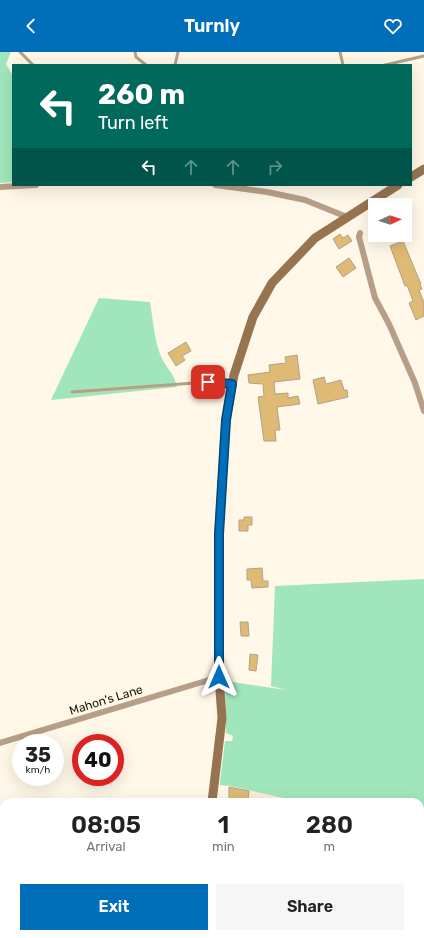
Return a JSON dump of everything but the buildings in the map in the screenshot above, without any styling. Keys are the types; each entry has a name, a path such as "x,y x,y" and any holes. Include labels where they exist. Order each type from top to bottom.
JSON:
{"street":[{"path":"412,176 424,169"},
{"path":"0,187 18,186"},
{"path":"222,186 267,192 305,200 347,217"},
{"path":"212,798 222,718 219,677 219,534 226,420 232,384 253,317 272,283 315,238 396,186"},
{"path":"360,233 359,237 375,298 396,339 415,383 424,411"},
{"name":"Mahon's Lane","path":"0,743 219,677"}],"lane":[{"path":"20,52 33,64"},
{"path":"135,52 136,57 145,64"},
{"path":"175,64 178,52"},
{"path":"340,52 343,64"},
{"path":"389,64 424,56"},
{"path":"72,392 208,382 232,384"}],"shaded area":[{"path":"249,790 284,798 248,798"}],"green space":[{"path":"0,52 11,52 6,64 12,74 12,182 0,183"},
{"path":"99,298 150,302 158,348 176,382 177,387 51,400"},
{"path":"424,579 424,798 283,798 220,785 225,741 232,741 233,736 226,733 225,681 286,690 271,686 275,586"}],"route":[{"path":"208,382 232,384 226,420 219,534 219,677"}]}
